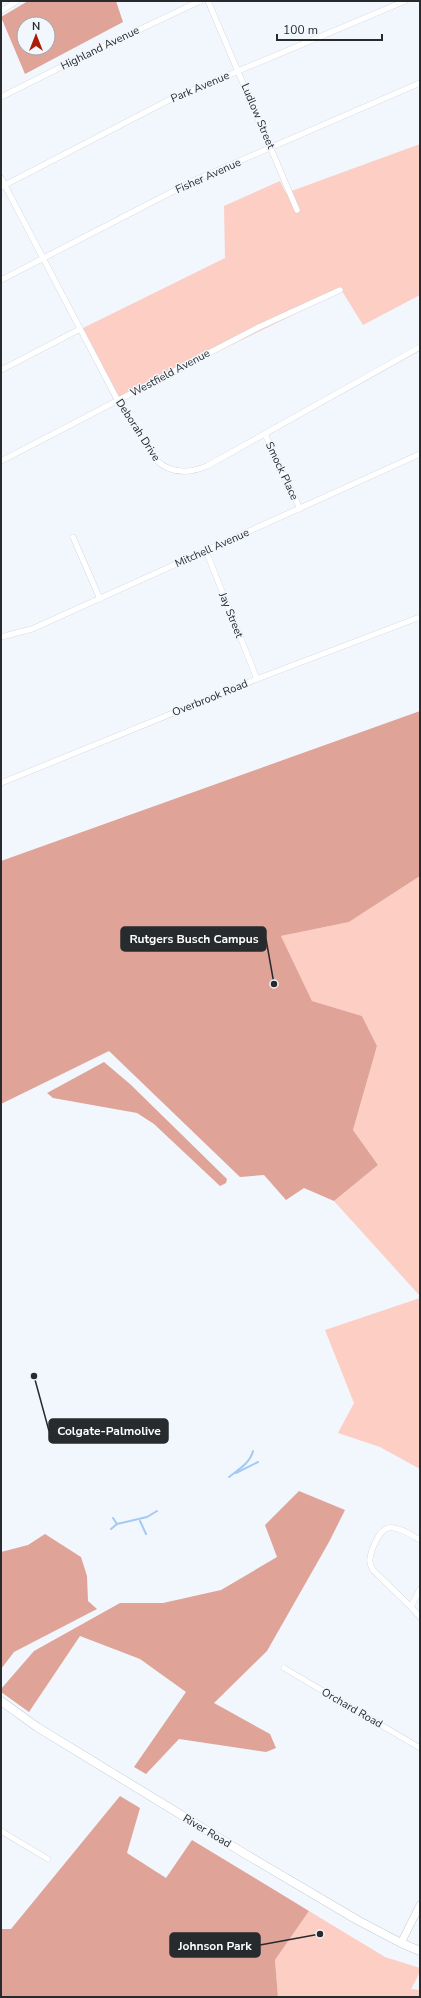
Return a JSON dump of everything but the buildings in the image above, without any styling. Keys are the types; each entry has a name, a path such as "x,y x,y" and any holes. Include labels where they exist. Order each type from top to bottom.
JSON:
{"main road":[{"name":"River Road","path":"1,1701 37,1727 233,1847 337,1909 401,1943 420,1951"}],"street":[{"path":"1,11 17,1"},
{"name":"Highland Avenue","path":"1,97 200,1"},
{"name":"Ludlow Street","path":"208,1 239,70 297,210"},
{"name":"Park Avenue","path":"3,186 146,111 239,70 405,1"},
{"name":"Fisher Avenue","path":"1,280 193,181 420,83"},
{"name":"Deborah Drive","path":"1,178 3,186 44,258 118,401 156,460 164,468 172,471 196,470 265,434 420,347"},
{"name":"Westfield Avenue","path":"1,461 259,327 340,290"},
{"path":"1,370 80,329"},
{"name":"Smock Place","path":"265,434 300,509"},
{"name":"Mitchell Avenue","path":"1,637 32,629 420,454"},
{"path":"73,537 100,599"},
{"name":"Jay Street","path":"206,551 257,679"},
{"name":"Overbrook Road","path":"1,783 257,679 420,617"},
{"path":"420,1540 396,1528 389,1528 380,1533 370,1557 370,1564 373,1570 420,1617"},
{"path":"411,1607 420,1589"},
{"name":"Orchard Road","path":"284,1668 420,1748"},
{"path":"1,1831 48,1859"},
{"path":"401,1943 420,1905"}],"shaded area":[{"path":"28,1 116,1 123,22 25,74 17,56 56,56 56,16 16,16 16,53 1,17"},
{"path":"420,144 420,295 363,325 342,291 119,400 81,329 225,258 224,206 280,181 286,193"},
{"path":"420,711 420,876 349,922 281,936 312,1001 362,1016 377,1046 353,1130 378,1165 334,1201 304,1188 286,1200 264,1175 240,1177 109,1051 1,1104 1,861"},
{"path":"420,876 420,1296 334,1201 378,1165 353,1130 377,1046 362,1016 312,1001 281,936 349,922"},
{"path":"104,1062 130,1084 227,1179 226,1183 220,1186 154,1124 137,1113 53,1098 47,1093"},
{"path":"420,1298 420,1469 380,1447 338,1433 354,1403 325,1330"},
{"path":"299,1491 345,1510 329,1542 267,1651 214,1703 270,1734 276,1748 266,1752 179,1739 146,1774 134,1767 186,1692 140,1659 80,1636 29,1712 1,1692 1,1689 34,1651 120,1603 163,1603 221,1590 277,1557 265,1525"},
{"path":"45,1534 81,1557 87,1576 88,1601 97,1609 14,1652 1,1669 1,1552 28,1545"},
{"path":"120,1796 140,1808 127,1853 166,1878 192,1840 309,1911 275,1960 278,1997 1,1997 1,1929 11,1929"},
{"path":"309,1911 385,1957 420,1968 420,1972 411,1989 420,1990 420,1997 278,1997 275,1960"}],"waterway":[{"path":"229,1477 247,1462 253,1451"},
{"path":"236,1473 258,1462"},
{"path":"111,1529 117,1524 147,1517 157,1511"},
{"path":"113,1518 117,1524"},
{"path":"140,1521 146,1534"}],"place":[{"name":"Rutgers Busch Campus","path":"274,984"},
{"name":"Colgate-Palmolive","path":"34,1376"},
{"name":"Johnson Park","path":"320,1934"}]}
